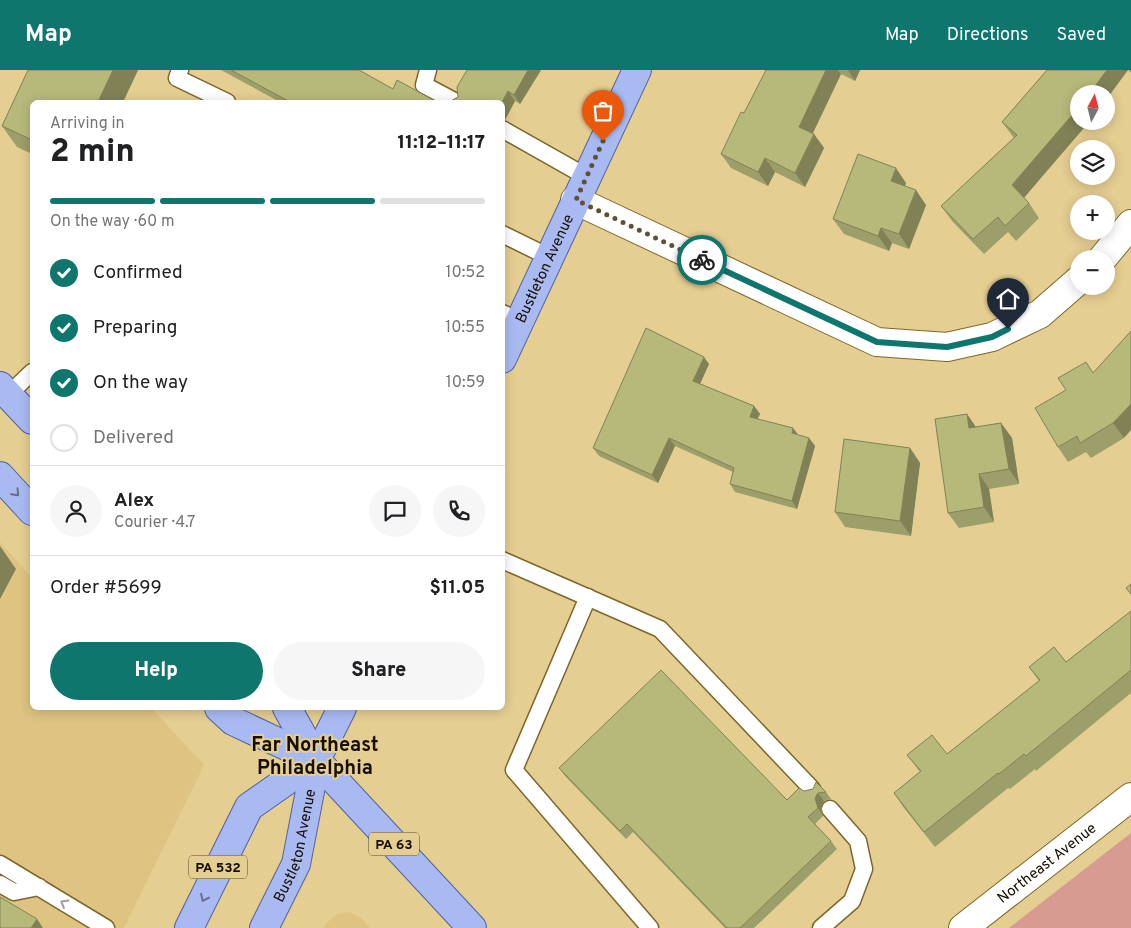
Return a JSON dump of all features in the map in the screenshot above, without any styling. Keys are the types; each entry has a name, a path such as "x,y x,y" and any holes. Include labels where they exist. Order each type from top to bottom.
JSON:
{"main road":[{"name":"Bustleton Avenue","path":"505,345 511,317 549,257 637,70"},
{"path":"4,391 30,418"},
{"path":"0,476 30,508"},
{"name":"PA 63","path":"221,710 232,721 316,760"},
{"name":"PA 63","path":"288,710 316,760 472,928"},
{"name":"Bustleton Avenue","path":"264,928 296,864 316,760 341,710"},
{"name":"Bustleton Avenue","path":"189,928 249,807 316,760"}],"street":[{"path":"581,188 877,342 947,347 992,337 1040,314 1070,288"},
{"path":"1109,250 1131,224"},
{"name":"Northeast Avenue","path":"963,928 1131,797"}],"lane":[{"path":"180,70 176,78 223,100"},
{"path":"428,70 424,85 452,100"},
{"path":"505,131 581,188"},
{"path":"505,235 549,257"},
{"path":"4,391 30,373"},
{"path":"505,561 660,629 812,789"},
{"path":"588,597 514,770 650,928"},
{"path":"821,928 852,902 864,869 858,841 830,810"},
{"path":"0,864 39,887 96,925"},
{"path":"0,884 14,892 39,887"}],"shaded area":[{"path":"0,542 30,576 30,710 153,710 204,765 124,928 0,928"},
{"path":"1131,833 1131,928 1009,928"},
{"path":"349,912 361,918 370,928 323,928 325,924 338,914"}],"building":[{"path":"28,70 113,70 99,100 30,100 30,139 2,126"},
{"path":"231,70 359,70 393,89 397,80 433,100 286,100"},
{"path":"467,70 528,70 514,95 508,91 503,100 453,100 458,97 457,87"},
{"path":"766,70 826,70 799,127 814,134 795,173 765,158 758,172 721,154 741,112 744,113"},
{"path":"1047,70 1107,70 1096,85 1070,85 1070,117 1012,185 1029,203 1005,226 998,217 973,239 941,206 1017,135 1002,122"},
{"path":"858,154 896,168 891,181 916,190 899,234 881,228 878,236 833,219"},
{"path":"646,328 704,357 693,381 754,406 750,417 793,428 792,433 809,438 792,501 730,484 734,468 669,438 652,475 593,448"},
{"path":"1131,331 1131,404 1113,423 1080,443 1077,436 1058,447 1035,408 1066,390 1058,378 1086,362 1093,373"},
{"path":"967,414 969,428 1001,423 1009,469 979,474 984,507 948,513 935,419"},
{"path":"844,439 910,448 900,521 835,512"},
{"path":"1131,584 1131,594 1126,588"},
{"path":"1131,611 1131,670 1026,756 1024,754 998,773 924,832 894,793 921,771 907,755 932,735 947,754 1040,680 1029,667 1054,647 1066,662"},
{"path":"661,670 787,800 799,788 804,791 813,789 816,782 826,792 818,793 815,798 818,808 808,817 831,841 740,928 727,928 627,824 620,831 559,768"},
{"path":"0,897 37,919 31,928 0,928"}],"way so far":[{"path":"603,141 576,200 702,260"}],"district":[{"name":"Far Northeast Philadelphia","path":"315,756"}],"route":[{"path":"702,260 877,342 947,347 992,337 1008,329"}]}
